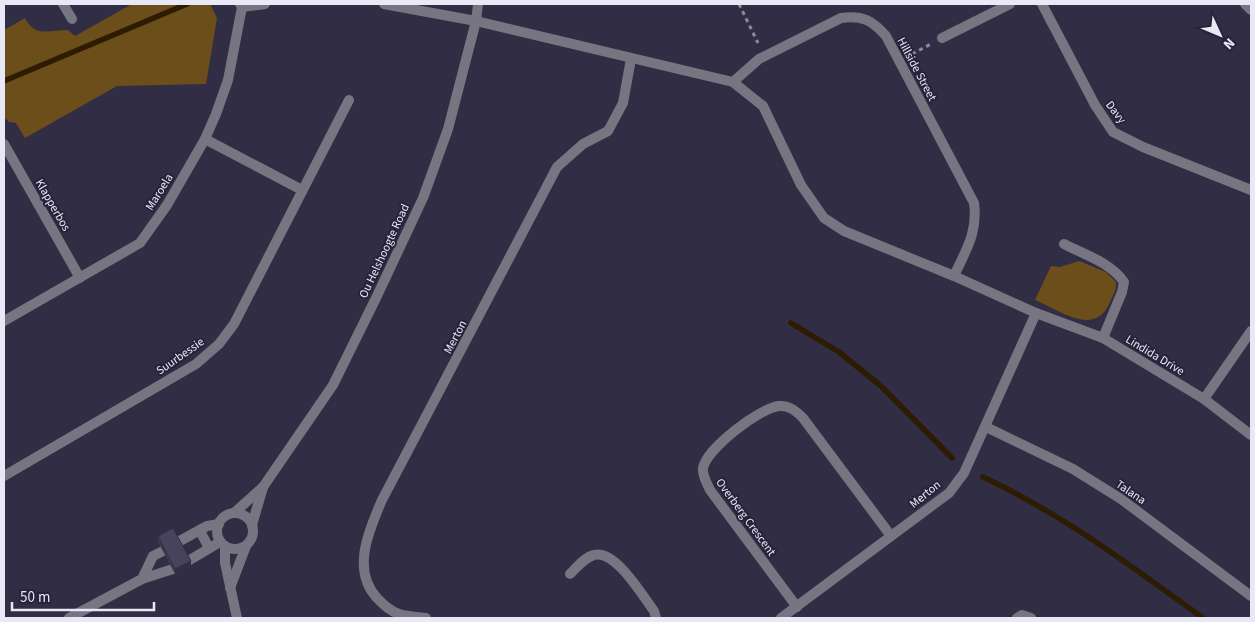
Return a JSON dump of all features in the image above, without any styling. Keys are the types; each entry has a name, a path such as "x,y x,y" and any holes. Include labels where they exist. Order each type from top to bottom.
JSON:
{"street":[{"path":"63,4 72,19"},
{"path":"241,5 265,4"},
{"path":"384,4 476,21 734,82 763,106 801,185 824,218 844,231 954,276 1036,313"},
{"name":"Ou Helshoogte Road","path":"234,514 263,487 333,384 423,198 448,129 476,21 478,4"},
{"path":"942,38 1010,4"},
{"name":"Davy","path":"1042,4 1095,105 1113,132 1143,147 1251,190"},
{"path":"1245,4 1251,10"},
{"name":"Maroela","path":"4,321 140,243 167,205 205,139 228,80 241,5"},
{"name":"Hillside Street","path":"734,82 766,56 841,18 855,16 867,18 876,24 886,36 974,203 976,220 974,229 954,276"},
{"name":"Merton","path":"426,618 398,614 386,607 372,592 364,574 364,553 368,532 382,500 557,167 583,144 608,131 623,103 631,59"},
{"name":"Suurbessie","path":"4,476 196,364 219,344 234,324 349,100"},
{"path":"205,139 302,190"},
{"name":"Klapperbos","path":"4,144 80,278"},
{"path":"1064,244 1107,265 1118,273 1124,282 1122,292 1103,338"},
{"name":"Merton","path":"781,618 948,493 964,473 1036,313"},
{"name":"Lindida Drive","path":"1036,313 1103,338 1204,399 1251,435"},
{"path":"1204,399 1251,331"},
{"name":"Overberg Crescent","path":"797,606 710,490 703,476 703,468 716,446 766,410 781,406 794,409 803,418 891,536"},
{"name":"Talana","path":"986,427 1072,469 1120,499 1251,596"},
{"name":"Ou Helshoogte Road","path":"252,525 263,487"},
{"path":"178,542 219,524 223,519 234,514 245,516 252,525 253,537 246,546 230,588"},
{"path":"219,524 218,536 223,544 225,563 237,618"},
{"path":"200,531 209,548"},
{"path":"188,561 209,548 223,544 235,549 246,546"},
{"path":"142,579 153,556 163,551"},
{"path":"570,574 591,555 600,554 609,557 624,571 654,611 656,618"},
{"path":"69,618 142,579 172,569"},
{"path":"1017,618 1022,615 1031,618"}],"path":[{"path":"739,4 766,56"},
{"path":"899,61 942,38"}],"shaded area":[{"path":"132,4 210,4 217,18 206,84 117,86 25,138 16,123 9,122 4,117 4,30 25,18 38,31 68,30 75,36"},
{"path":"1079,261 1106,272 1116,282 1115,291 1109,304 1102,314 1094,319 1075,318 1035,300 1051,266 1060,267"}],"building":[{"path":"173,528 191,561 175,569 158,536"}],"waterway":[{"path":"4,81 187,4"},
{"path":"791,323 839,352 881,386 952,458"},
{"path":"983,477 1041,508 1096,542 1203,618"}]}
